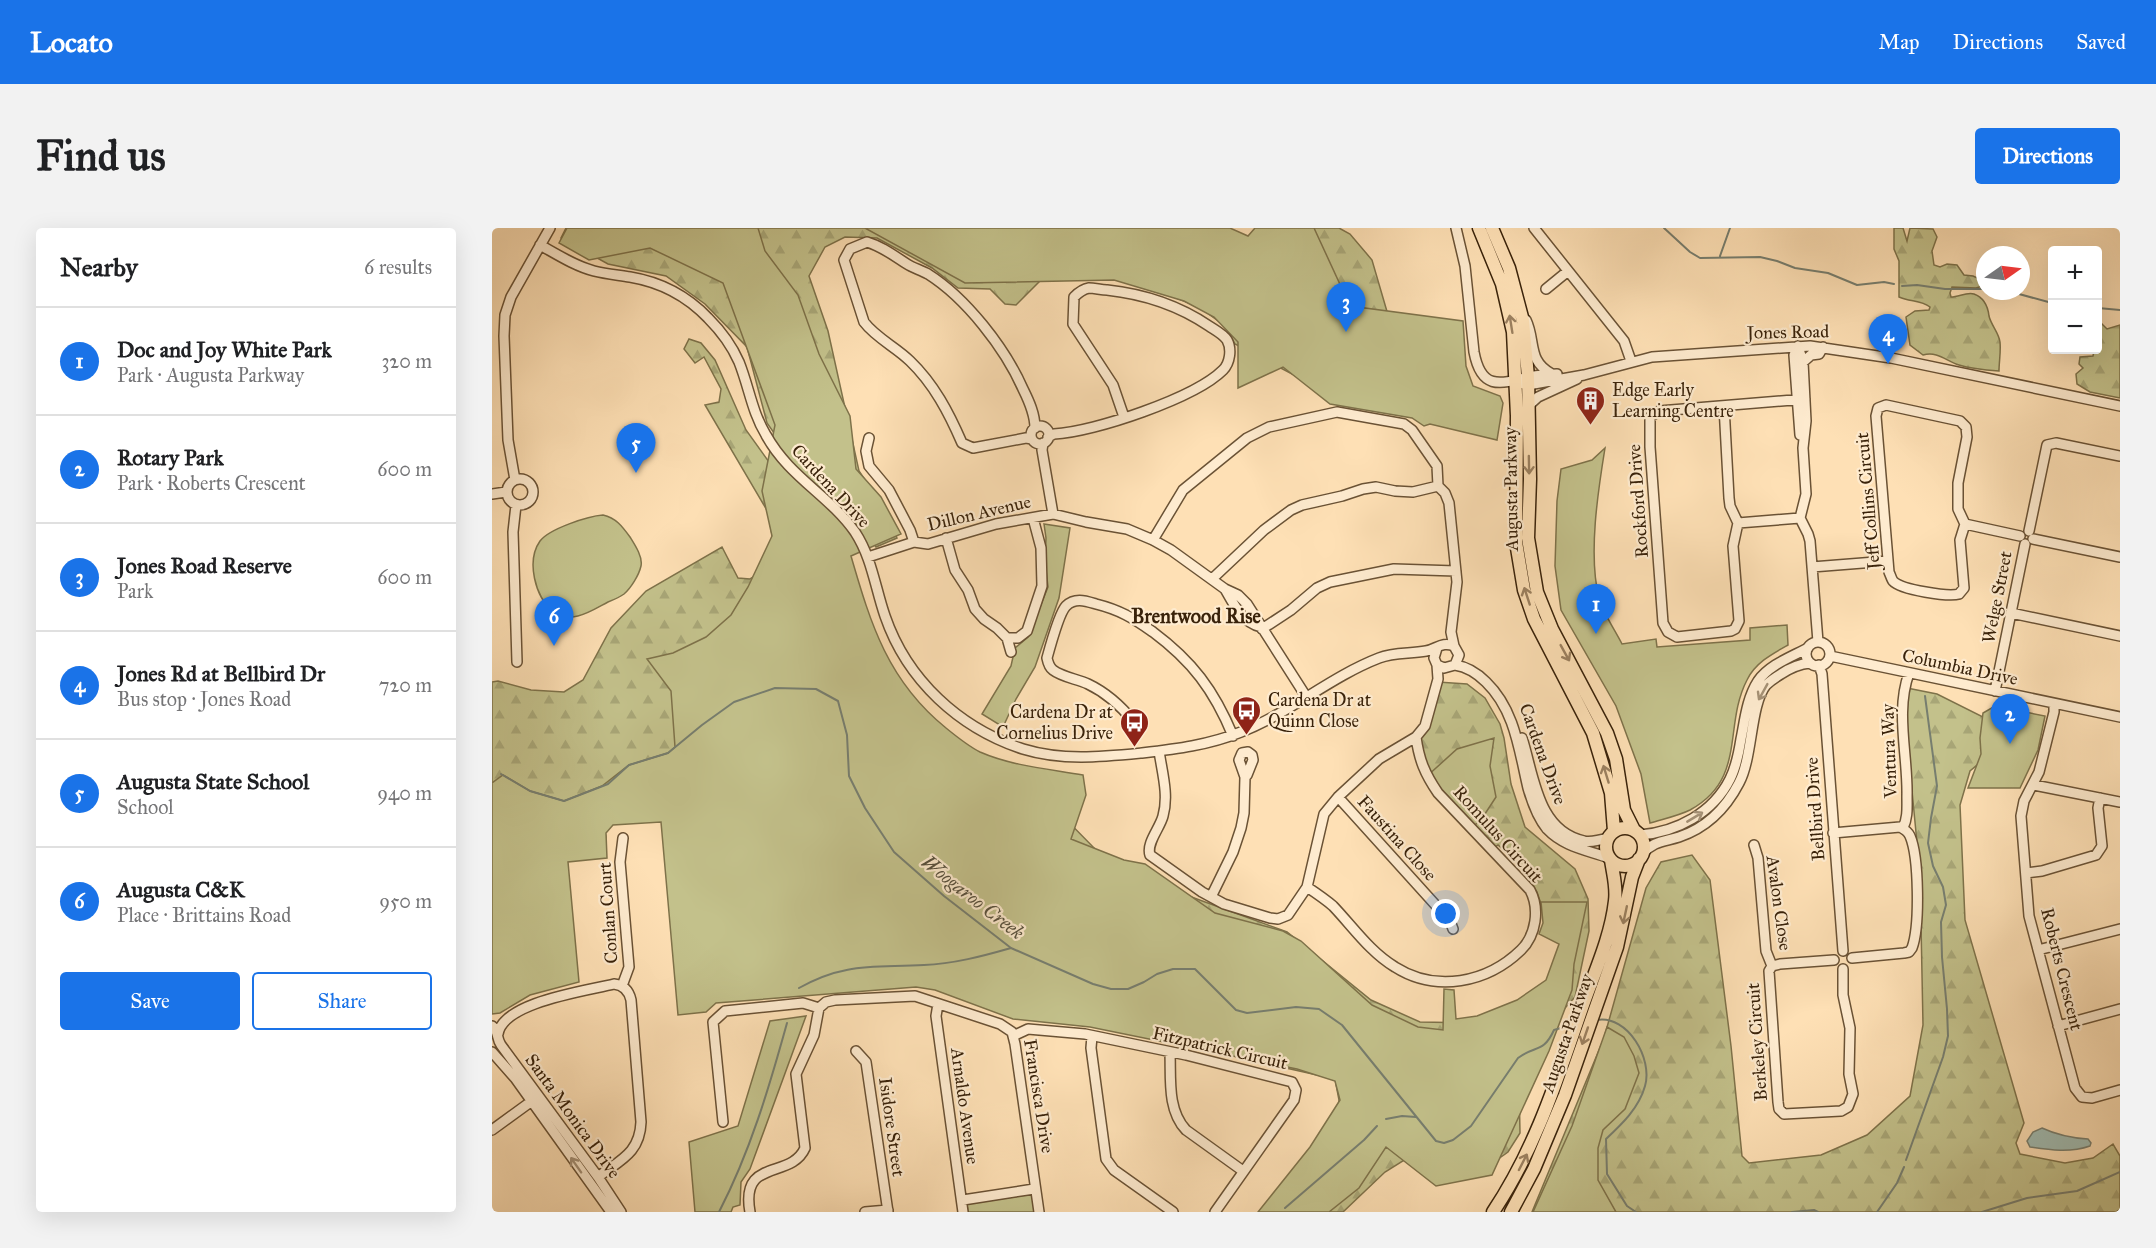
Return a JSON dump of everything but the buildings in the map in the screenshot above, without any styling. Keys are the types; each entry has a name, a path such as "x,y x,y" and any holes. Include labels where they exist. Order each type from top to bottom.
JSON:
{"main road":[{"path":"1479,228 1496,267 1509,311 1524,382"},
{"path":"1492,228 1509,268 1520,307 1524,382"},
{"name":"Augusta Parkway","path":"1524,382 1528,406 1530,479 1528,538 1537,592 1552,629 1607,733 1616,759 1624,810 1637,833"},
{"name":"Augusta Parkway","path":"1524,382 1518,450 1516,542 1522,582 1534,619 1593,733 1611,793 1610,835"},
{"path":"1623,828 1637,833 1644,844 1641,857 1629,866 1623,866 1610,859 1605,845 1610,835 1623,828"},
{"name":"Augusta Parkway","path":"1593,995 1617,947 1627,907 1629,885 1641,857"},
{"name":"Augusta Parkway","path":"1494,1212 1513,1181 1565,1074 1593,995 1613,916 1616,884 1610,859"},
{"name":"Augusta Parkway","path":"1511,1212 1553,1128 1565,1074"}],"street":[{"path":"515,480 508,440 505,315 511,297 550,228"},
{"path":"1456,228 1465,266 1476,366 1490,381 1524,382"},
{"path":"1534,228 1624,341 1629,362"},
{"path":"1053,514 1039,436 1023,389 1008,359 980,322 955,296 927,273 908,265 881,247 867,242 850,249 844,260 864,322 870,330 911,362 924,377 943,403 962,443 973,448 1039,436 1063,434 1124,417 1148,410 1183,395 1225,368 1229,346 1223,335 1174,306 1138,295 1088,288 1079,292 1074,297 1073,324 1113,385 1124,417"},
{"name":"Cardena Drive","path":"540,245 586,269 640,279 662,286 684,298 707,317 732,348 742,371 756,417 776,452 792,472 851,527 868,557 885,616 899,648 928,689 962,718 995,738 1046,755 1092,758 1201,745 1262,723 1381,657 1404,652 1423,652 1440,646"},
{"path":"1546,288 1568,271"},
{"path":"1520,307 1529,327 1532,348 1541,368 1553,374"},
{"path":"1798,346 1803,362 1801,441 1806,494 1800,518 1808,534 1818,642"},
{"path":"1798,346 1794,355 1801,399"},
{"path":"1803,362 1811,355 1819,354 1822,346"},
{"name":"Jones Road","path":"1524,382 1584,375 1629,362 1674,354 1822,346 1891,358 2120,406"},
{"name":"Jones Road","path":"1524,382 1619,361 1629,362"},
{"path":"1528,406 1538,397 1584,375"},
{"name":"Rockford Drive","path":"1738,523 1733,539 1738,621 1735,629 1726,633 1677,637 1668,633 1665,628 1649,420 1659,411 1801,399"},
{"path":"1724,406 1729,498 1738,523 1800,518"},
{"name":"Jeff Collins Circuit","path":"1883,406 1960,421 1966,427 1967,437 1958,483 1958,509 1965,524 1960,540 1964,588 1959,594 1949,596 1901,586 1893,581 1888,561 1876,416 1878,408 1883,406"},
{"path":"1153,540 1184,490 1247,438 1269,427 1337,412 1404,424 1412,429 1437,465 1438,486 1445,493 1449,503 1456,571 1451,632 1459,655 1438,680"},
{"path":"869,438 866,451 869,466 889,490 914,542"},
{"name":"Welge Street","path":"1995,691 2047,445 2056,443 2120,456"},
{"path":"515,480 527,481 533,491 530,502 523,505 516,505 510,501 506,492 509,484 515,480"},
{"path":"1212,579 1264,530 1291,510 1302,505 1376,487 1413,492 1438,486"},
{"path":"492,494 506,492"},
{"path":"516,505 513,532 517,662"},
{"name":"Dillon Avenue","path":"868,557 914,542 928,543 996,524 1053,514 1127,529 1171,550 1225,589 1236,609 1250,624 1261,628 1270,638 1307,698"},
{"path":"1007,638 1018,638 1027,631 1042,586 1041,548 1033,518"},
{"path":"1965,524 2120,557"},
{"path":"946,538 955,570 968,590 975,609 1007,638 1011,652"},
{"path":"1812,567 1888,561"},
{"path":"1261,628 1291,609 1317,588 1330,582 1394,569 1456,571"},
{"path":"1134,722 1122,707 1107,695 1088,684 1056,672 1048,663 1047,658 1065,607 1073,601 1082,600 1115,608 1177,650 1204,680 1224,713 1233,735"},
{"path":"2011,613 2120,636"},
{"path":"1160,751 1166,806 1148,850 1156,861 1224,904 1278,919 1287,915 1307,887 1324,814 1338,797 1379,759 1416,736 1425,726 1438,680 1436,662 1440,646 1451,632"},
{"path":"1637,833 1649,834 1690,821 1705,811 1719,797 1731,778 1750,696 1759,680 1778,663 1812,644 1818,642 1826,645 1830,656 1826,662 1795,666 1766,686 1759,699 1747,760 1740,781 1728,801 1713,818 1695,830 1652,844 1641,857"},
{"path":"1440,646 1454,646"},
{"path":"1808,648 1807,657 1815,664"},
{"path":"1423,652 1436,662"},
{"name":"Cardena Drive","path":"1459,655 1489,680 1508,702 1525,746 1539,798 1551,821 1563,832 1584,841 1610,835"},
{"name":"Columbia Drive","path":"1830,656 2120,717"},
{"name":"Cardena Drive","path":"1436,662 1468,669 1478,675 1496,693 1506,708 1514,728 1531,797 1543,824 1568,844 1610,859"},
{"name":"Bellbird Drive","path":"1815,664 1822,674 1843,951"},
{"name":"Ventura Way","path":"1903,828 1908,817 1902,703 1909,673"},
{"name":"Roberts Crescent","path":"2054,704 2044,752 2034,785 2024,801 2021,816 2030,916 2075,1088 2082,1097 2092,1098 2120,1090"},
{"name":"Romulus Circuit","path":"1307,887 1331,904 1373,950 1394,967 1419,978 1459,982 1480,976 1512,957 1528,942 1535,920 1535,908 1530,890 1438,794 1426,777 1418,753 1416,736"},
{"path":"1211,897 1236,844 1244,813 1245,777"},
{"path":"2034,785 2120,802"},
{"name":"Faustina Close","path":"1338,797 1450,921 1453,929"},
{"path":"2026,873 2042,871 2096,855 2102,846 2098,807 2100,798"},
{"path":"1833,833 1895,827 1903,828 1911,838 1918,886 1914,945 1907,952 1852,958"},
{"name":"Conlan Court","path":"622,986 629,967 620,862 623,838"},
{"name":"Avalon Close","path":"1754,844 1758,858 1767,951 1772,966"},
{"path":"2038,950 2120,929"},
{"path":"1843,951 1848,952 1852,958 1849,966 1843,969 1837,966 1834,960 1837,954 1843,951"},
{"name":"Berkeley Circuit","path":"1834,960 1780,964 1772,966 1768,974 1778,1102 1781,1112 1787,1115 1840,1111 1848,1107 1852,1100 1850,1028 1843,995 1843,969"},
{"path":"494,1034 505,1019 532,1004 614,984 622,986 628,992 631,1000 641,1129 632,1152 598,1177"},
{"name":"Francisca Drive","path":"819,1008 826,1002 835,1000 915,996 1009,1029 1013,1036 1039,1212"},
{"path":"723,1122 713,1022 724,1011 803,1003 819,1008 814,1035 796,1078 805,1148 799,1157 753,1181 748,1194 750,1212"},
{"name":"Arnaldo Avenue","path":"938,1004 936,1016 963,1212"},
{"path":"2058,1026 2120,1009"},
{"name":"Fitzpatrick Circuit","path":"1013,1036 1028,1029 1092,1036 1292,1082 1295,1086 1294,1100 1215,1212"},
{"name":"Santa Monica Drive","path":"494,1034 611,1212"},
{"path":"1092,1036 1091,1048 1106,1159 1114,1170 1168,1211"},
{"name":"Isidore Street","path":"856,1051 866,1062 888,1211"},
{"name":"Santa Monica Drive","path":"492,1052 535,1099 598,1177 621,1212"},
{"path":"1170,1053 1174,1112 1179,1123 1243,1171"},
{"path":"492,1130 535,1099"},
{"path":"963,1200 1035,1189"},
{"path":"865,1212 888,1211"}],"green space":[{"path":"566,228 1210,228 1243,243 1268,228 1339,228 1350,234 1372,260 1388,315 1347,403 1235,344 1225,326 1199,307 1103,269 1040,281 1016,305 1005,304 990,289 958,288 932,268 877,238 845,237 825,247 809,276 828,331 859,471 884,508 897,538 876,547 858,520 793,460 767,423 747,347 705,304 666,276 608,264 561,238"},
{"path":"567,228 758,228 765,251 798,295 819,354 850,416 856,469 881,497 901,534 851,556 866,605 884,650 910,691 926,710 971,747 1005,761 1083,775 1086,795 1071,839 1124,860 1145,864 1215,913 1283,931 1301,941 1372,1005 1418,1027 1443,1030 1444,989 1454,990 1456,1019 1477,1016 1517,1000 1546,980 1559,944 1539,934 1543,923 1541,902 1587,902 1574,964 1572,990 1549,1051 1492,1175 1436,1186 1386,1147 1359,1188 1329,1212 1258,1212 1310,1147 1340,1100 1335,1081 1297,1069 1090,1027 1013,1019 935,990 916,987 716,1003 706,1012 678,1015 661,822 613,825 606,833 607,858 568,862 579,982 530,995 500,1013 492,1014 492,783 503,775 530,791 564,801 602,786 629,765 668,753 675,747 671,691 647,659 673,653 706,637 731,615 748,587 772,536 762,491 775,425 723,283 650,248 589,260 559,243"},
{"path":"865,228 1230,228 1248,236 1255,228 1314,228 1350,306 1463,321 1466,366 1473,386 1500,396 1503,403 1497,440 1430,424 1424,426 1412,418 1330,404 1283,367 1238,388 1238,342 1214,317 1184,301 1114,280 965,283"},
{"path":"1894,228 1903,228 1907,241 1910,228 1933,229 1937,237 1932,251 1934,265 1940,267 1947,264 1957,265 1964,275 1976,277 1976,288 1952,287 1950,293 1951,297 1974,294 1976,300 1983,300 1985,303 2000,342 1999,371 1969,367 1938,355 1923,355 1910,345 1906,317 1915,311 1929,310 1930,307 1899,297 1899,261 1894,249"},
{"path":"2102,324 2107,329 2120,325 2120,398 2090,392 2077,384 2076,374 2083,368 2079,364 2080,357 2093,356 2093,354 2102,354"},
{"path":"689,339 701,343 715,360 746,430 797,501 874,692 1044,797 1098,852 1156,884 1287,932 1371,1000 1420,1022 1476,1023 1548,999 1560,945 1548,925 1537,892 1519,864 1498,845 1491,850 1426,777 1416,737 1438,682 1467,684 1485,698 1500,724 1511,784 1525,827 1575,869 1588,899 1589,931 1575,997 1534,1042 1519,1083 1520,1133 1508,1152 1491,1164 1409,1157 1385,1172 1343,1212 1291,1212 1336,1122 1339,1100 1335,1079 1095,1025 770,793 603,826 606,837 602,848 492,857 492,682 498,681 531,690 564,692 583,680 611,628 646,591 722,547 738,578 750,579 770,567 774,546 768,512 705,405 719,402 721,389 704,357 695,363 684,349"},
{"path":"1605,448 1595,523 1594,562 1601,604 1622,644 1656,639 1657,647 1750,640 1750,628 1787,625 1788,645 1759,664 1747,680 1736,715 1727,767 1720,783 1708,797 1690,810 1650,823 1641,774 1616,706 1561,610 1555,566 1557,501 1561,469 1592,460"},
{"path":"603,515 618,523 634,544 641,559 638,573 624,594 581,615 567,617 560,615 547,605 537,588 533,568 536,549 540,541 552,532 579,521"},
{"path":"1044,524 1070,528 1059,598 1035,667 1003,727 982,714 1011,666 1015,648 1028,637 1048,587"},
{"path":"1902,687 1937,694 1987,719 1995,750 1970,771 1960,805 1965,920 2024,1123 2016,1143 2020,1154 2065,1163 2093,1158 2113,1144 2120,1156 2120,1209 2116,1212 1532,1212 1604,1038 1646,888 1661,862 1692,855 1710,880 1742,1156 1749,1163 1821,1155 1867,1135 1910,1096 1923,1025 1920,874"},
{"path":"1995,706 2045,716 2038,750 2020,788 1968,788 1981,754 1983,713"},
{"path":"1494,738 1490,766 1496,797 1481,820 1471,828 1426,777 1457,749"},
{"path":"806,1016 750,1169 741,1182 740,1205 733,1207 731,1212 695,1212 689,1142 738,1126 770,1021"},
{"path":"1607,1027 1624,1037 1634,1056 1639,1073 1625,1109 1603,1130 1598,1148 1598,1180 1616,1212 1533,1212 1572,1126"},
{"path":"1033,1194 1035,1212 968,1212 967,1204"}],"water":[{"path":"2042,1128 2064,1136 2088,1139 2090,1146 2068,1150 2030,1147 2027,1141 2033,1132"}],"waterway":[{"path":"1664,228 1700,258 1760,257 1795,268 1828,273 1857,285 1884,282 1894,284"},
{"path":"1720,256 1730,228"},
{"path":"1902,286 1976,289"},
{"path":"2030,297 2048,302"},
{"path":"2102,308 2120,310"},
{"name":"Woogaroo Creek","path":"501,774 530,791 564,801 608,784 629,765 668,753 734,702 775,688 816,689 838,701 847,735 849,776 865,808 894,852 944,896 1011,948 1093,984 1111,989 1128,989 1157,974 1173,969 1195,969 1236,1010 1247,1013 1296,1007 1319,1009 1342,1025 1436,1141 1444,1143 1453,1140 1471,1126 1518,1058 1546,1043 1554,1030 1571,1025"},
{"path":"1906,1160 1943,1057 1948,1036 1941,922 1946,905 1943,887 1933,866 1928,843 1937,786 1925,696"},
{"path":"799,988 846,970 946,963 1011,948"},
{"name":"Woogaroo Creek","path":"1597,1020 1608,1020 1619,1024 1628,1032 1642,1052 1645,1064 1647,1075 1639,1101 1606,1139 1607,1174 1627,1206 1636,1212"},
{"path":"719,1212 740,1166 766,1096 787,1023"},
{"path":"1386,1119 1402,1116 1416,1117"},
{"path":"1285,1208 1364,1140 1377,1126"},
{"path":"1877,1212 1897,1183 1904,1167"},
{"path":"1982,1212 2027,1198 2077,1191 2120,1172"},
{"name":"Woogaroo Creek","path":"1792,1212 1814,1210 1818,1212"}],"place":[{"name":"Jones Road Reserve","path":"1346,332"},
{"name":"Jones Rd at Bellbird Dr","path":"1888,364"},
{"name":"Edge Early Learning Centre","path":"1591,426"},
{"name":"Augusta State School","path":"636,473"},
{"name":"Doc and Joy White Park","path":"1596,634"},
{"name":"Augusta C&K","path":"554,646"},
{"name":"Cardena Dr at Quinn Close","path":"1247,736"},
{"name":"Rotary Park","path":"2010,744"},
{"name":"Cardena Dr at Cornelius Drive","path":"1134,748"}],"district":[{"name":"Brentwood Rise","path":"1196,616"}]}
